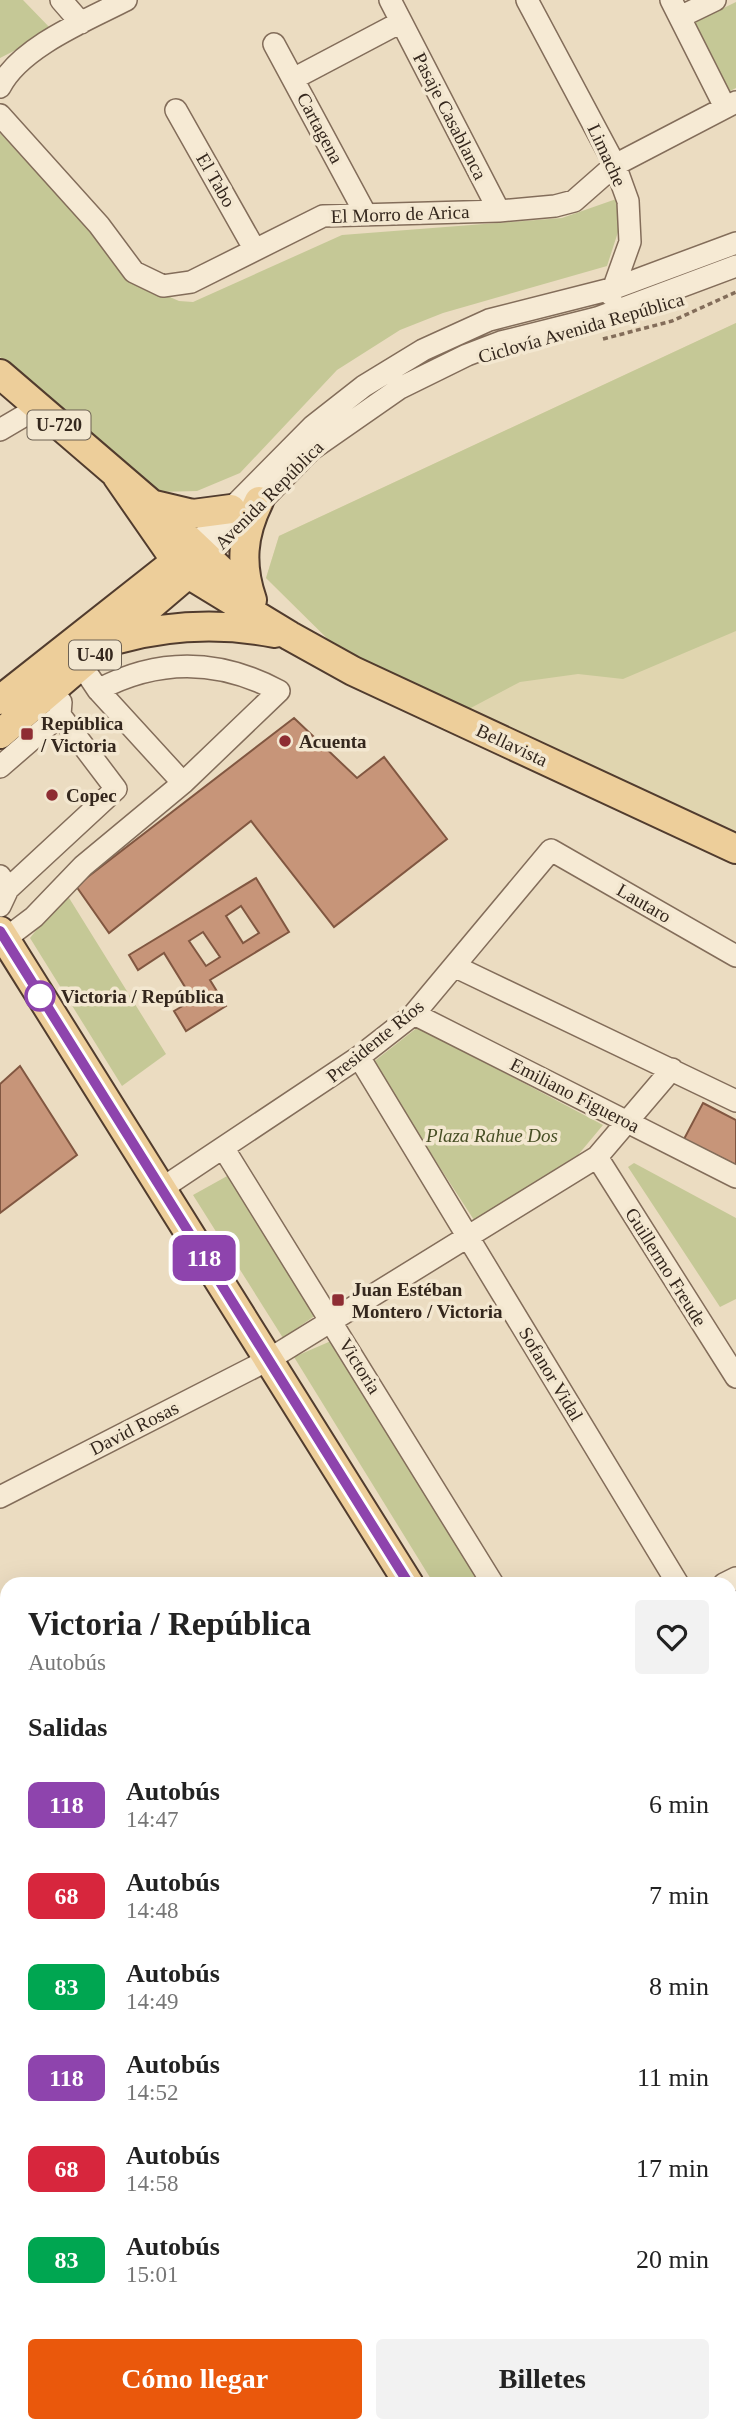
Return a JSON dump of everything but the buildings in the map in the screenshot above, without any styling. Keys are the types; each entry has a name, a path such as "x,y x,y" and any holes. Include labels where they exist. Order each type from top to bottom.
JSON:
{"main road":[{"name":"Bellavista","path":"0,374 149,502 192,560 252,600 290,636"},
{"name":"Bellavista","path":"117,477 192,560 290,636 354,671 736,849"},
{"path":"252,600 247,584 244,548 246,530 258,501"},
{"path":"149,502 193,514 231,509"},
{"name":"Avenida República","path":"0,734 112,640 192,560"},
{"name":"Avenida República","path":"0,700 192,560"},
{"path":"112,640 155,631 205,626 290,636"},
{"path":"2,935 405,1577"}],"street":[{"path":"61,0 81,23"},
{"path":"0,87 8,72 29,54 126,0"},
{"name":"Pasaje Casablanca","path":"390,0 499,211"},
{"name":"Limache","path":"527,0 615,165 628,201 630,242 615,288 597,318"},
{"path":"715,0 676,9 730,104"},
{"path":"293,79 401,22"},
{"name":"Cartagena","path":"274,44 365,213"},
{"name":"El Morro de Arica","path":"0,115 99,225 134,272 163,285 183,285 323,216 499,211 555,206 574,201 615,165 730,104"},
{"name":"El Tabo","path":"176,110 256,250"},
{"name":"Avenida República","path":"192,560 231,509 313,426 364,386 412,356 489,320 615,288 736,243"},
{"name":"Avenida República","path":"192,560 330,435 400,387 467,355 502,342 597,318 736,266"},
{"path":"0,430 39,407"},
{"path":"2,935 34,917 83,866 183,783 279,691 240,673 198,665 156,668 117,680 98,690"},
{"path":"0,766 60,716 72,674 98,690 183,783"},
{"path":"3,890 116,789 60,716"},
{"name":"Lautaro","path":"551,850 736,956"},
{"name":"Presidente Ríos","path":"161,1189 359,1058 414,1014 456,967 551,850"},
{"path":"456,967 736,1101"},
{"name":"Emiliano Figueroa","path":"414,1014 736,1177"},
{"name":"Sofanor Vidal","path":"359,1058 674,1577"},
{"name":"David Rosas","path":"0,1497 268,1360 597,1157 672,1069"},
{"name":"Victoria","path":"225,1149 489,1577"},
{"name":"Guillermo Freude","path":"597,1157 736,1377"}],"path":[{"name":"Ciclovía Avenida República","path":"592,342 672,321 736,292"}],"shaded area":[{"path":"736,323 736,831 345,656 266,578 279,536"}],"green space":[{"path":"0,0 23,0 53,31 0,58"},
{"path":"736,2 736,88 728,92 695,22"},
{"path":"0,133 81,221 128,279 179,301 193,302 342,235 562,218 622,197 618,232 607,266 443,313 400,330 337,370 240,473 197,491 158,492 0,357"},
{"path":"736,323 736,631 623,679 578,674 520,682 465,711 345,656 266,578 279,536"},
{"path":"66,893 166,1054 122,1086 30,938"},
{"name":"Plaza Rahue Dos","path":"418,1027 603,1125 578,1155 474,1220 372,1063"},
{"path":"634,1163 736,1218 736,1299 720,1307 628,1167"},
{"path":"229,1175 316,1315 283,1338 193,1195"},
{"path":"331,1341 480,1577 430,1577 294,1357"}],"bus line":[{"name":"118","path":"0,931 405,1577"}],"place":[{"name":"República / Victoria","path":"27,734"},
{"name":"Acuenta","path":"285,741"},
{"name":"Copec","path":"52,795"},
{"name":"Victoria / República","path":"40,996"},
{"name":"Juan Estéban Montero / Victoria","path":"338,1300"}]}
